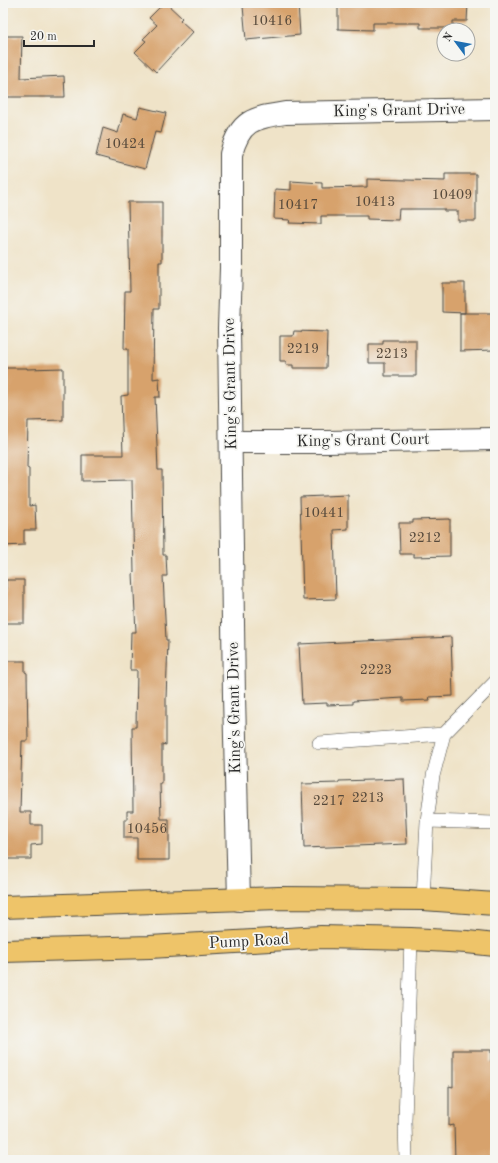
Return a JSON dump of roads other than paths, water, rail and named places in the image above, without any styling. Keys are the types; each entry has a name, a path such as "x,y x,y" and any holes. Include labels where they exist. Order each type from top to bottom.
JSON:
{"main road":[{"path":"3,907 279,898 423,899 495,904"},
{"name":"Pump Road","path":"3,951 150,947 321,938 410,939 495,945"}],"street":[{"name":"King's Grant Drive","path":"239,900 234,696 229,328 231,268 231,154 235,140 242,128 248,123 260,117 285,112 495,110"},
{"name":"King's Grant Court","path":"231,442 494,440"}],"lane":[{"path":"423,899 427,821 433,776 444,734 493,687"},
{"path":"319,743 444,734"},
{"path":"427,821 495,823"},
{"path":"406,1160 405,1121 410,939"}]}
